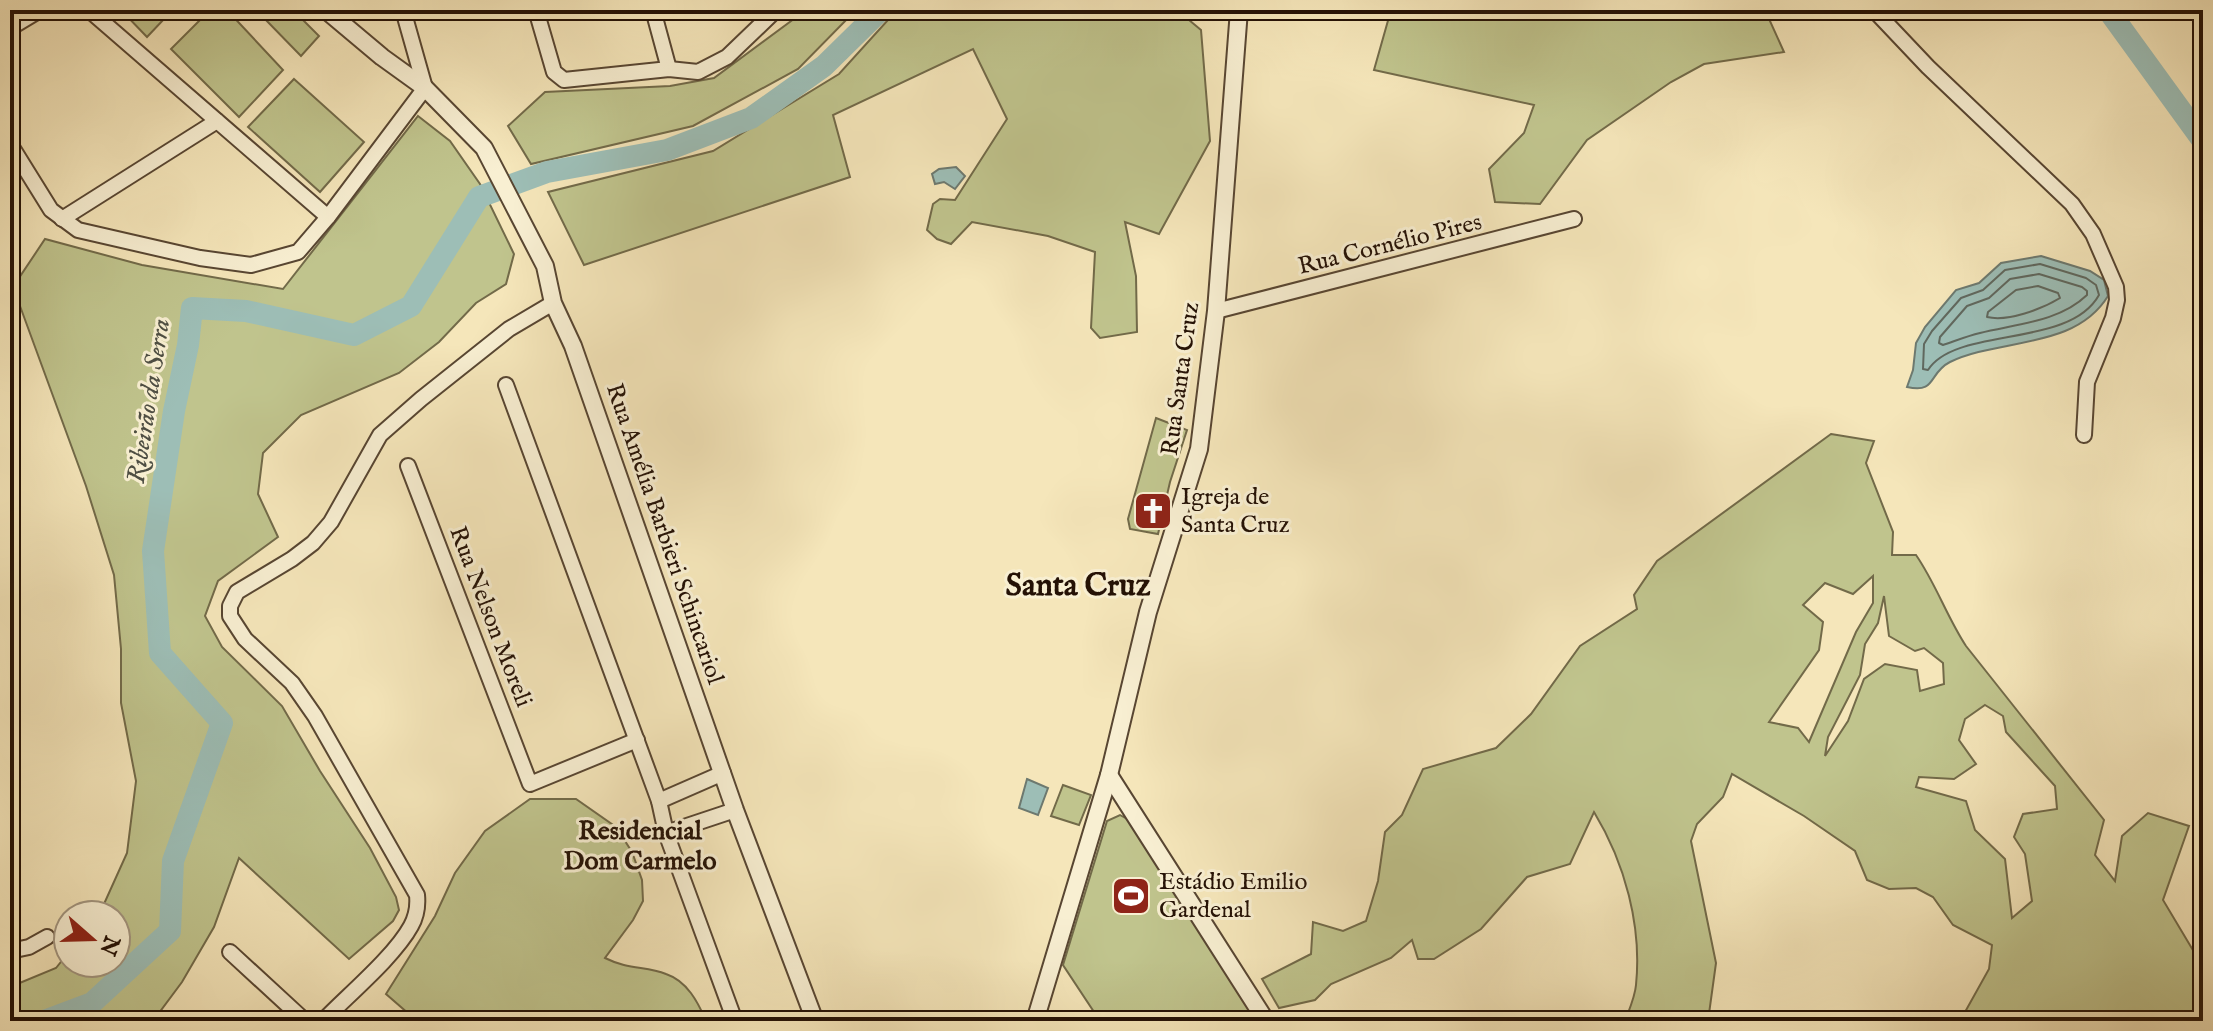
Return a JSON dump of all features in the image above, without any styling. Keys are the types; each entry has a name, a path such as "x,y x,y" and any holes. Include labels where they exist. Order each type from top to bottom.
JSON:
{"street":[{"path":"10,28 40,10"},
{"path":"89,10 328,217"},
{"name":"Rua Amélia Barbieri Schincariol","path":"326,10 374,51 425,88 484,148 518,209 545,266 553,303 573,346 735,810 815,1021"},
{"path":"10,144 51,210 78,230 200,258 251,265 298,252 425,88 403,10"},
{"path":"536,10 554,72 564,80 669,69 698,72 727,57 776,10"},
{"path":"653,10 669,69"},
{"name":"Rua Santa Cruz","path":"1035,1021 1109,775 1148,612 1199,449 1216,311 1239,10"},
{"path":"1874,10 1928,67 2072,204 2093,234 2116,287 2117,300 2113,318 2087,382 2084,435"},
{"path":"62,219 217,121"},
{"name":"Rua Cornélio Pires","path":"1216,311 1574,219"},
{"path":"323,1021 411,926 418,905 417,895 315,716 292,683 245,639 230,616 230,606 237,592 313,543 331,522 380,435 509,329 553,303"},
{"path":"506,385 659,801 666,833 735,1021"},
{"name":"Rua Nelson Moreli","path":"408,466 530,784 637,740"},
{"path":"659,801 723,773"},
{"path":"1109,775 1266,1021"},
{"path":"666,833 735,810"},
{"path":"10,951 29,947 47,937"},
{"path":"230,952 305,1021"}],"green space":[{"path":"121,10 157,10 165,18 147,37"},
{"path":"210,10 227,10 283,70 239,117 171,49"},
{"path":"266,10 293,10 319,36 301,56 261,15"},
{"path":"806,10 856,10 798,69 693,126 531,164 508,126 545,92 670,86 714,78"},
{"path":"897,10 1177,10 1201,30 1210,141 1159,234 1125,222 1136,276 1137,332 1100,338 1091,328 1095,252 1048,236 972,222 951,244 937,239 927,230 933,204 940,199 955,200 1007,119 973,49 833,115 850,177 584,265 548,192 713,151 839,74"},
{"path":"1391,10 1669,10 1677,15 1700,10 1765,10 1784,52 1704,64 1671,82 1587,140 1540,204 1495,202 1489,169 1524,133 1534,105 1374,70"},
{"path":"294,79 364,142 320,192 248,127"},
{"path":"418,116 450,141 480,184 514,254 506,284 476,303 439,342 399,373 301,415 263,453 258,494 278,537 218,581 205,616 222,647 282,706 370,848 396,897 399,910 393,921 349,959 239,858 214,927 182,982 153,1021 10,1021 10,987 52,970 52,979 132,979 132,899 106,899 127,853 136,781 121,703 121,649 114,575 86,486 13,287 45,239 142,265 283,289"},
{"path":"1156,418 1187,430 1170,482 1158,534 1130,529 1128,519"},
{"path":"1831,434 1874,441 1866,463 1893,532 1892,555 1916,555 1966,646 2104,820 2095,855 2115,881 2122,836 2148,813 2189,826 2163,900 2203,967 2203,1021 1960,1021 1989,969 1992,945 1953,925 1933,897 1916,888 1889,889 1867,880 1855,851 1804,816 1732,774 1723,797 1697,824 1691,841 1716,963 1708,1021 1625,1021 1636,985 1634,918 1614,852 1594,812 1570,864 1527,877 1481,929 1434,959 1418,959 1412,940 1391,958 1331,984 1315,1000 1279,1008 1262,979 1311,954 1313,922 1343,931 1366,921 1378,881 1385,832 1402,815 1423,769 1496,748 1531,714 1580,646 1637,609 1634,595 1657,561","holes":["1873,576 1873,603 1856,632 1809,742 1798,728 1769,722 1819,650 1823,622 1803,605 1825,583 1853,594","1884,596 1889,636 1915,651 1924,648 1943,663 1944,684 1920,691 1917,670 1885,664 1864,679 1848,721 1825,756 1828,737 1860,675 1865,644 1878,623","1985,705 2003,716 2006,732 2055,786 2057,809 2023,814 2014,837 2025,854 2032,901 2012,918 2005,859 1975,830 1966,801 1916,787 1919,777 1954,779 1976,764 1959,740 1965,719"]},
{"path":"1063,785 1091,795 1079,825 1051,816"},
{"path":"530,799 576,799 616,827 632,852 642,880 643,901 605,958 673,977 691,993 706,1021 417,1021 386,994 435,916 455,873 485,831"},
{"name":"Estádio Emilio Gardenal","path":"1120,815 1129,820 1259,1021 1100,1021 1063,965 1107,821"}],"water":[{"path":"956,167 965,176 955,189 944,182 935,184 932,174 939,169"},
{"path":"2041,256 2090,271 2104,280 2108,296 2094,313 2076,326 2035,340 1970,354 1943,367 1923,388 1907,387 1913,370 1916,343 1925,327 1956,290 1979,283 2001,263"},
{"path":"1027,779 1048,788 1038,815 1019,808"}],"waterway":[{"name":"Ribeirão da Serra","path":"44,1021 92,1003 170,931 173,861 222,723 160,653 153,551 192,308 246,311 354,335 411,306 479,197 547,172 667,150 751,118 824,66 881,10"},
{"path":"2108,10 2203,141"}],"place":[{"name":"Igreja de Santa Cruz","path":"1153,511"},
{"name":"Estádio Emilio Gardenal","path":"1131,896"}],"district":[{"name":"Santa Cruz","path":"1078,586"},
{"name":"Residencial Dom Carmelo","path":"640,846"}]}
